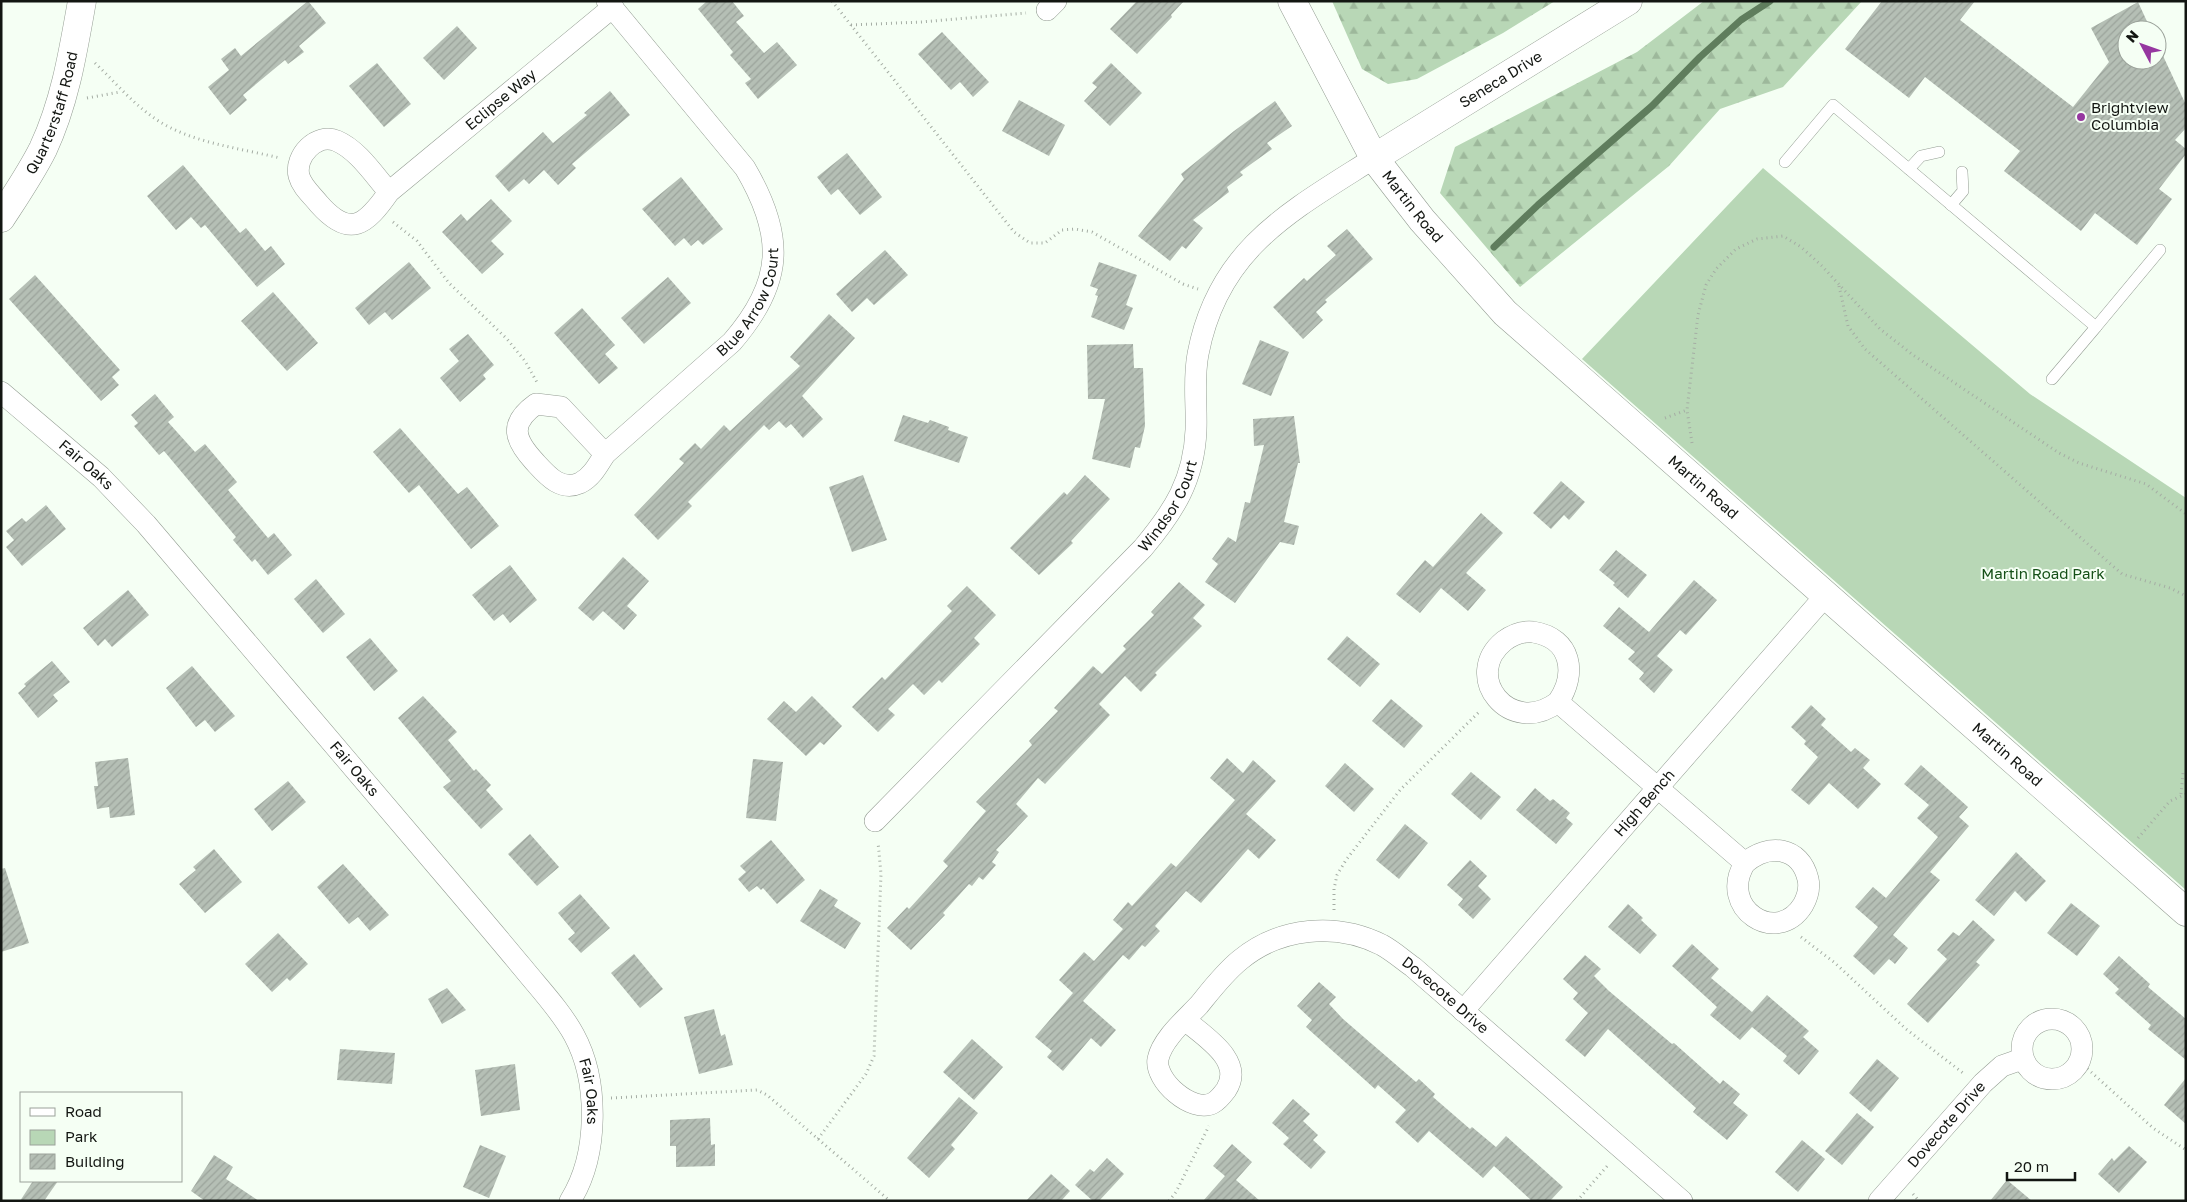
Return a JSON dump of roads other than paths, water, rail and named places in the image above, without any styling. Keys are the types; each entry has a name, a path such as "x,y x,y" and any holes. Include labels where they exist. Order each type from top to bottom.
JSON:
{"street":[{"name":"Quarterstaff Road","path":"1,218 43,148 69,76 82,1"},
{"name":"Martin Road","path":"1292,1 1374,158 1422,220 1504,313 2186,912"},
{"name":"Seneca Drive","path":"1374,158 1628,1"},
{"name":"Eclipse Way","path":"389,192 353,152 335,140 318,141 303,154 298,175 304,186 336,221 347,225 356,225 367,220 377,210 389,192 610,4"},
{"name":"Blue Arrow Court","path":"605,454 561,407 549,404 536,404 525,412 519,422 517,434 520,446 550,479 570,486 580,483 591,475 605,454 732,342 746,326 760,306 769,283 774,241 769,217 760,193 745,168 610,4"},
{"name":"Windsor Court","path":"875,821 1143,548 1167,519 1183,493 1192,464 1196,430 1195,383 1198,354 1206,322 1227,277 1263,233 1289,212 1374,158"},
{"name":"Fair Oaks","path":"1,392 101,477 146,524 534,981 574,1034 588,1068 593,1098 591,1134 584,1166 570,1201"},
{"name":"High Bench","path":"1464,1011 1826,595"},
{"path":"1532,632 1547,636 1558,644 1566,655 1570,677 1567,689 1558,702 1538,713 1526,714 1509,709 1494,695 1488,680 1491,658 1498,646 1510,637 1532,632"},
{"path":"1558,702 1745,862"},
{"path":"1767,850 1780,850 1796,858 1806,870 1810,885 1808,898 1799,912 1784,921 1769,923 1756,919 1747,912 1739,899 1736,885 1739,872 1745,862 1756,854 1767,850"},
{"name":"Dovecote Drive","path":"1185,1020 1220,1050 1232,1070 1231,1082 1224,1093 1212,1104 1199,1106 1188,1101 1171,1087 1160,1072 1158,1060 1164,1045 1185,1020 1224,976 1240,960 1261,945 1309,930 1334,931 1383,946 1413,967 1682,1201"},
{"path":"2050,1018 2061,1020 2072,1026 2080,1037 2083,1050 2080,1062 2065,1077 2046,1080 2028,1069 2022,1059 2021,1047 2024,1036 2031,1027 2050,1018"},
{"name":"Dovecote Drive","path":"1879,1201 1984,1083 2002,1066 2022,1059"}],"lane":[{"path":"1785,162 1832,105 2096,327"},
{"path":"1909,170 1921,156 1939,152"},
{"path":"1952,205 1963,191 1962,172"},
{"path":"2052,379 2160,250"}],"waterway":[{"path":"1494,247 1538,205 1652,106 1700,57 1741,20 1770,1"}],"place":[{"name":"Brightview Columbia","path":"2081,117"}],"park label":[{"name":"Martin Road Park","path":"2043,574"}]}
